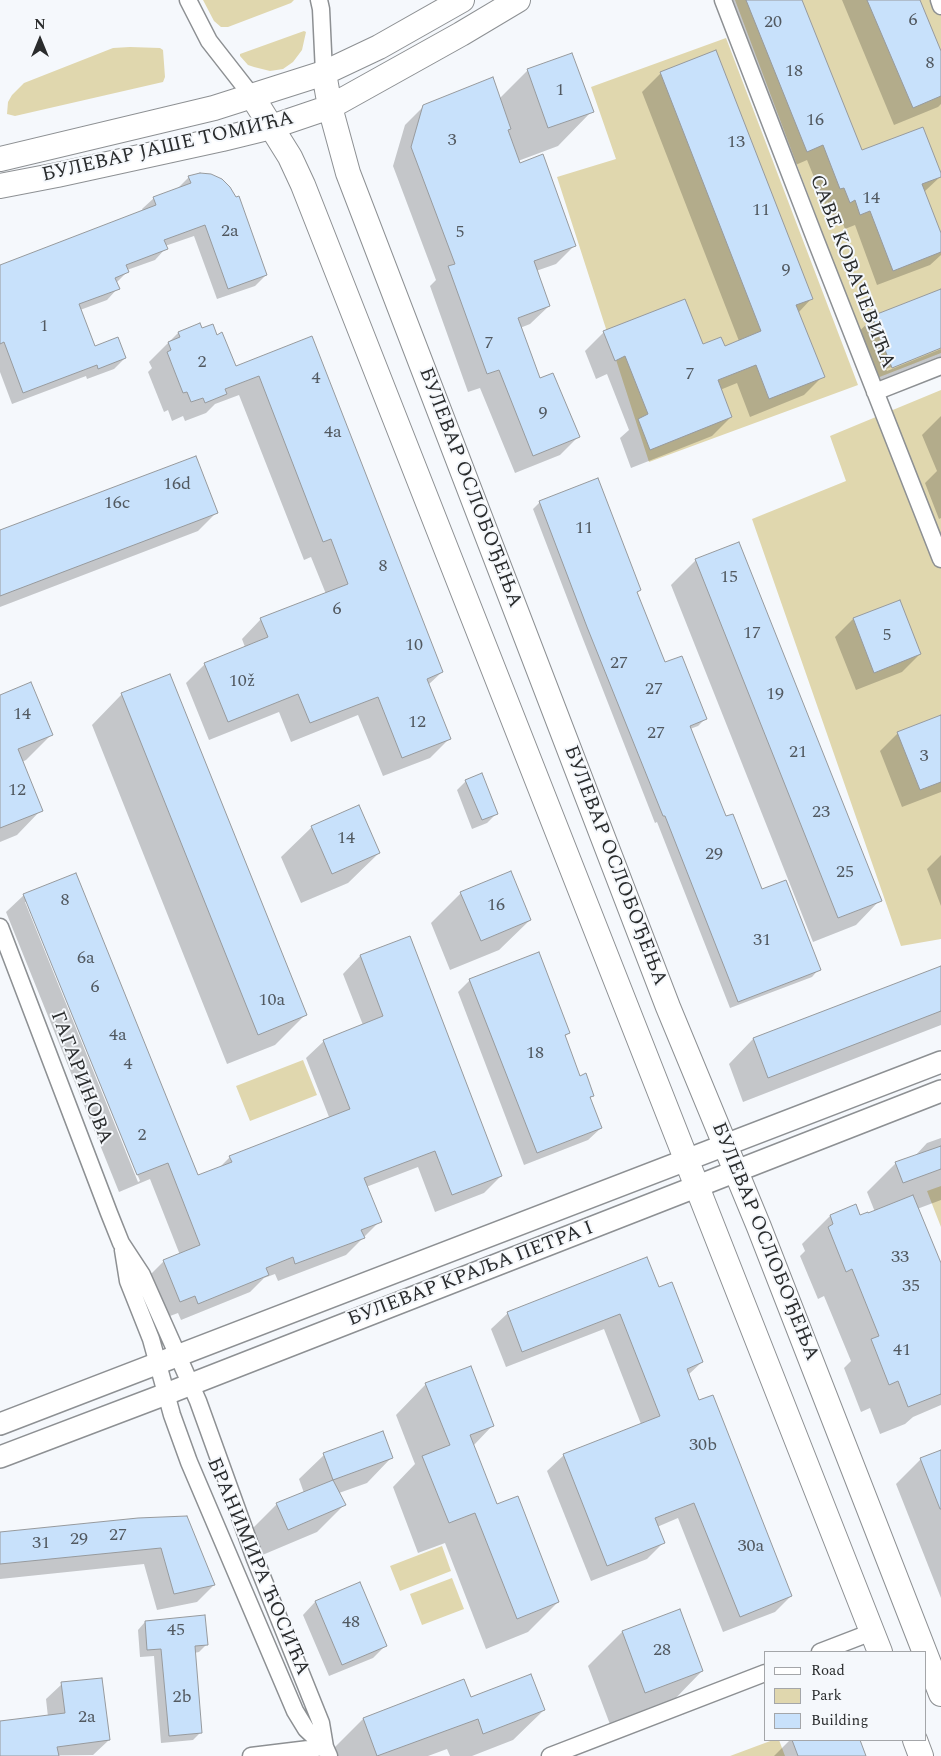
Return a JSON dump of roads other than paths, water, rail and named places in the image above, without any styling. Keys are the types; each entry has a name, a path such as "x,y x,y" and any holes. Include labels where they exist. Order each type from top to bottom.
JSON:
{"main road":[{"name":"БУЛЕВАР ЈАШЕ ТОМИЋА","path":"0,159 197,113 324,73 379,46 462,0"},
{"name":"БУЛЕВАР ЈАШЕ ТОМИЋА","path":"0,186 271,128 330,106 461,34 518,0"},
{"name":"БУЛЕВАР ОСЛОБОЂЕЊА","path":"324,73 330,106 348,173 665,997 736,1171 924,1651"},
{"name":"БУЛЕВАР ОСЛОБОЂЕЊА","path":"252,96 290,157 303,185 876,1642"},
{"name":"БУЛЕВАР ОСЛОБОЂЕЊА","path":"926,1656 941,1694"},
{"path":"915,1741 921,1756"}],"street":[{"path":"188,0 209,41 252,96"},
{"path":"319,0 324,73"},
{"name":"САВЕ КОВАЧЕВИЋА","path":"723,0 941,559"},
{"path":"939,0 941,6"},
{"path":"875,392 941,366"},
{"name":"ГАГАРИНОВА","path":"0,927 121,1243 128,1281 151,1339 166,1394"},
{"name":"БУЛЕВАР КРАЉА ПЕТРА I","path":"0,1424 941,1062"},
{"name":"БУЛЕВАР КРАЉА ПЕТРА I","path":"0,1457 941,1091"},
{"name":"ГАГАРИНОВА","path":"121,1243 142,1275 191,1384"},
{"name":"БРАНИМИРА ЋОСИЋА","path":"191,1384 255,1559 321,1722 327,1751"},
{"name":"БРАНИМИРА ЋОСИЋА","path":"166,1394 189,1462 295,1711 306,1729 327,1751"},
{"path":"826,1651 876,1642"},
{"path":"550,1756 764,1674"},
{"path":"251,1756 327,1751"}]}
